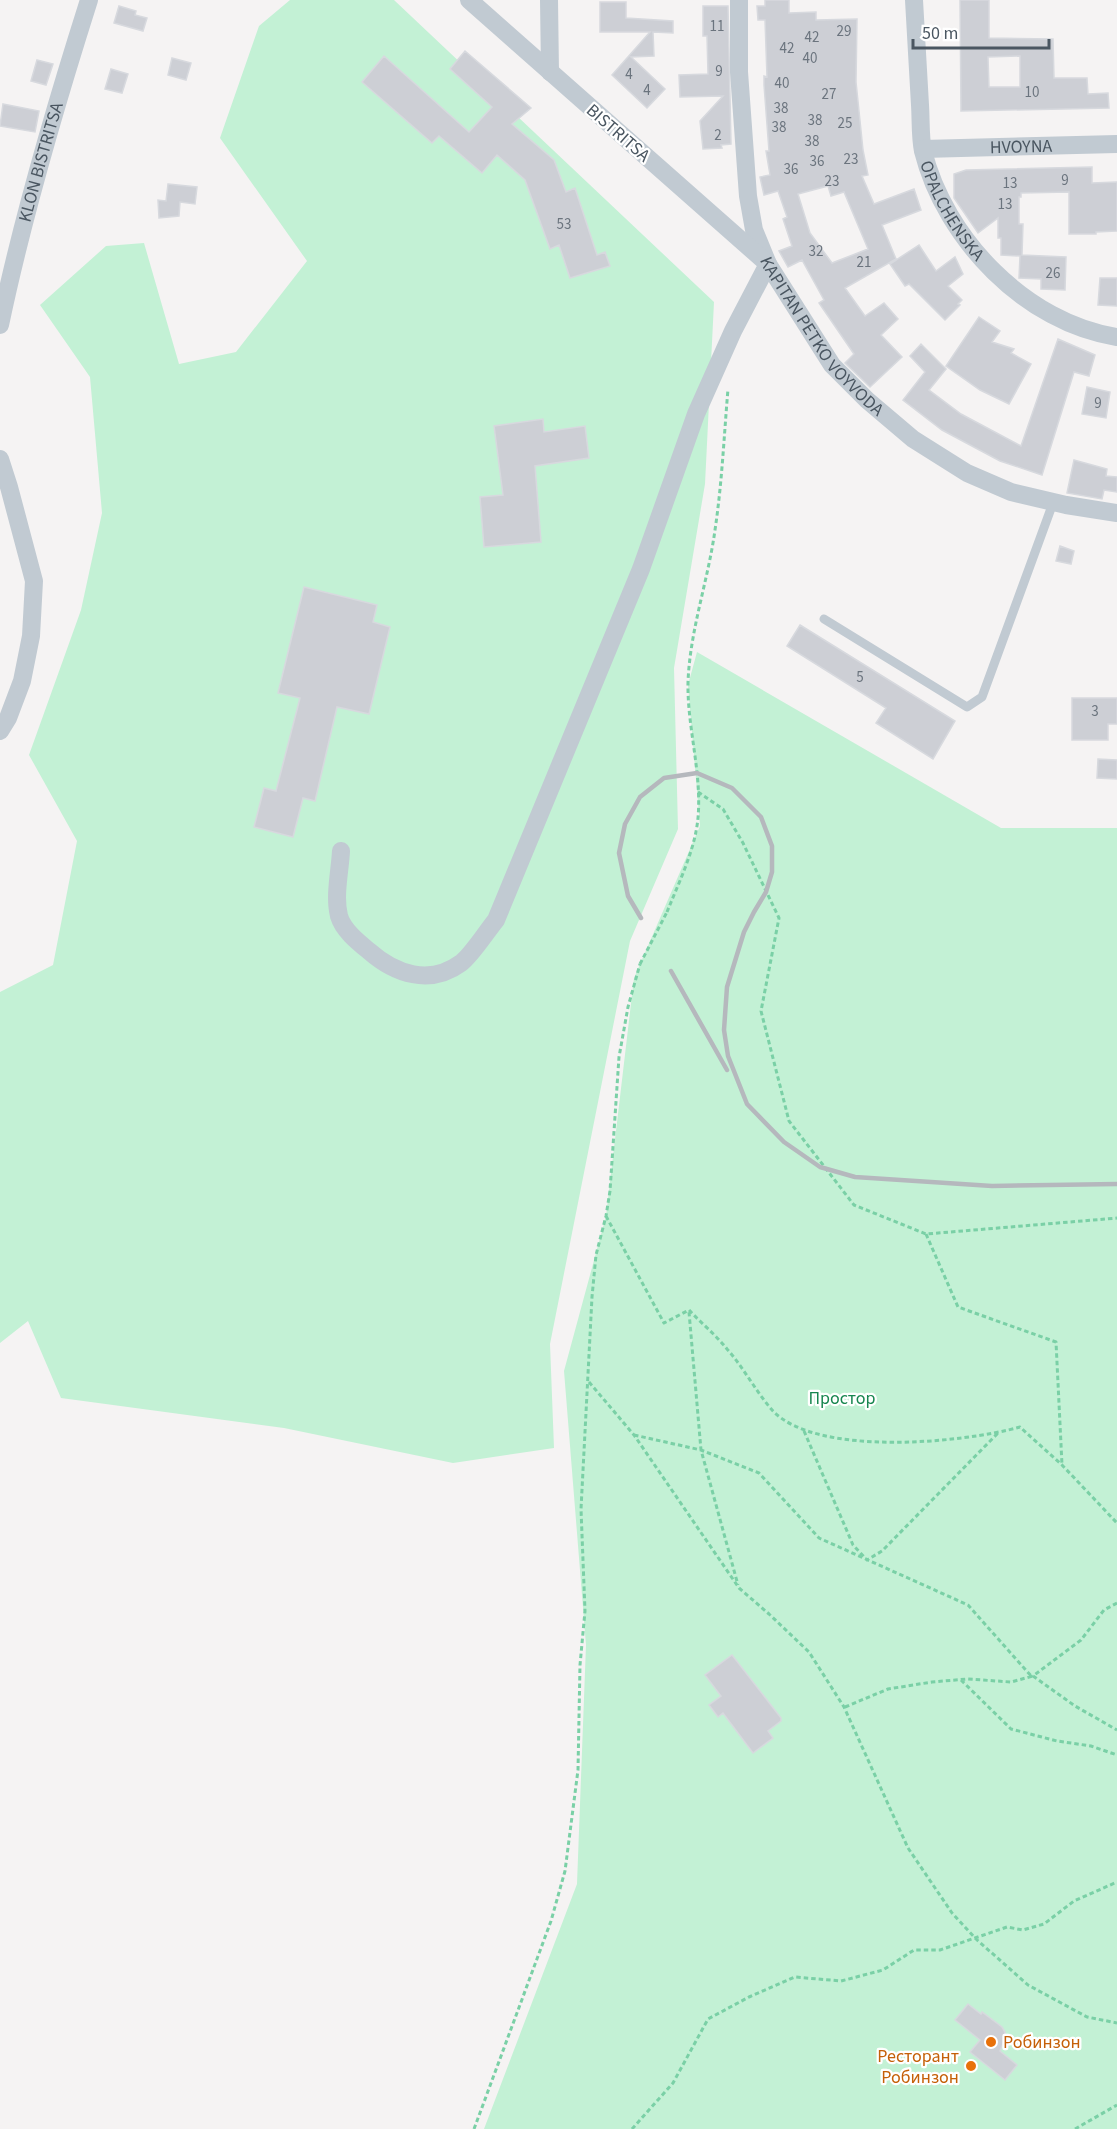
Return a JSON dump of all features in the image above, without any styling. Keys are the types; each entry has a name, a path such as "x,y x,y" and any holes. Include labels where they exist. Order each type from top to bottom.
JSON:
{"street":[{"name":"KLON BISTRITSA","path":"0,325 12,268 88,0"},
{"name":"BISTRITSA","path":"469,0 768,264"},
{"path":"549,0 550,72"},
{"name":"KAPITAN PETKO VOYVODA","path":"739,0 739,72 748,196 754,230 768,264 832,365 867,400 906,433 967,473 1011,492 1117,513"},
{"name":"OPALCHENSKA","path":"914,0 923,149 936,190 958,229 969,244 1036,307 1070,325 1117,337"},
{"name":"HVOYNA","path":"923,149 1117,144"},
{"path":"341,851 339,917 354,938 378,959 401,972 432,977 462,963 496,920 641,569 696,414 733,331 768,264"},
{"path":"0,459 34,581 31,636 22,681 8,718 0,731"}],"lane":[{"path":"824,619 967,707 982,697 1053,502"}],"path":[{"path":"474,2129 551,1921 565,1871 578,1770 580,1665 585,1611 581,1509 583,1436 589,1382 596,1255 610,1191 619,1057 628,1007 640,964 667,912 695,837 698,792 688,683 695,623 715,530 728,389"},
{"path":"698,792 723,809 743,843 779,918 761,1011 789,1121 854,1205 926,1234 1117,1218"},
{"path":"606,1216 664,1323 689,1310"},
{"path":"926,1234 958,1307 1056,1342 1062,1465"},
{"path":"689,1310 727,1348 774,1412 804,1431 832,1438 866,1442 941,1440 999,1433 1020,1426 1062,1465 1117,1523"},
{"path":"689,1310 701,1450 739,1588"},
{"path":"589,1382 634,1435 739,1588 809,1652 844,1707 908,1848 952,1913 976,1939 1028,1985 1087,2017 1117,2022"},
{"path":"804,1431 853,1545 867,1560"},
{"path":"867,1560 882,1551 999,1433"},
{"path":"634,1435 701,1450 759,1473 819,1538 968,1605 1033,1676 1075,1706 1117,1730"},
{"path":"844,1707 888,1689 961,1680 1011,1682 1033,1676 1081,1640 1104,1610 1117,1603"},
{"path":"961,1680 1011,1729 1057,1741 1091,1746 1117,1755"},
{"path":"632,2129 673,2083 708,2019 749,1997 795,1977 841,1982 883,1970 914,1950 940,1950 1007,1927 1023,1930 1044,1924 1074,1900 1117,1882"},
{"path":"1075,2129 1117,2105"}],"green space":[{"path":"290,0 394,0 714,302 705,484 674,668 678,829 630,941 550,1344 554,1448 453,1463 284,1428 61,1398 28,1321 0,1343 0,992 53,965 77,841 29,755 81,610 102,513 90,377 40,305 106,246 144,243 179,364 236,352 307,261 220,138 259,26"},
{"name":"Простор","path":"697,652 1001,828 1117,828 1117,2129 484,2129 577,1884 586,1645 564,1371 606,1216 634,978 700,826 688,685"}],"building":[{"path":"765,0 789,0 789,13 816,12 816,20 857,19 856,82 868,175 862,176 874,204 914,189 921,210 882,225 896,259 845,288 865,316 884,303 898,319 881,335 902,357 870,387 845,363 854,354 819,303 824,300 802,260 788,267 779,251 792,246 783,219 787,217 778,191 764,195 760,177 770,175 766,151 769,151 764,85 764,76 767,77 765,20 758,20 757,6 765,6","holes":["828,186 831,196 844,192 868,249 832,263 810,233 798,194"]},
{"path":"960,0 989,0 989,38 1053,39 1054,78 1087,78 1088,94 1108,93 1109,108 961,111","holes":["1020,56 1020,87 989,87 988,57"]},
{"path":"600,2 626,2 626,18 673,21 673,33 653,32 654,56 631,57 665,89 647,108 612,75 650,32 600,32"},
{"path":"119,6 136,11 135,15 147,18 143,31 114,23"},
{"path":"703,6 728,6 731,144 721,145 722,148 703,149 700,121 723,96 680,97 679,75 708,74 707,36 703,36"},
{"path":"465,51 531,108 512,124 554,160 566,192 575,188 597,255 605,252 610,266 570,278 559,245 550,249 525,180 497,155 482,173 439,136 432,143 362,82 384,56 469,132 492,107 450,69"},
{"path":"172,58 191,63 186,80 168,75"},
{"path":"37,60 53,64 46,85 31,81"},
{"path":"111,69 128,74 122,93 105,89"},
{"path":"3,104 39,111 35,132 0,126"},
{"path":"1092,167 1092,183 1117,182 1117,231 1069,234 1069,192 1021,193 1019,197 1019,224 1023,224 1022,255 1066,257 1065,290 1041,289 1041,279 1019,278 1020,256 1001,255 998,218 978,233 954,198 954,174 966,170"},
{"path":"168,184 197,187 195,204 180,202 179,216 159,218 158,200 166,201"},
{"path":"919,245 936,271 955,257 963,274 948,286 962,300 945,320 909,284 905,286 890,264"},
{"path":"1100,278 1117,278 1117,306 1098,305"},
{"path":"979,317 1000,331 992,342 1014,349 1011,353 1031,364 1009,404 980,390 946,366"},
{"path":"1058,339 1095,355 1089,376 1074,372 1042,475 1000,461 942,430 903,400 925,372 910,356 921,344 946,369 929,390 961,414 1021,446"},
{"path":"1087,387 1110,392 1106,418 1082,414"},
{"path":"543,419 544,432 585,426 589,458 535,466 541,542 484,547 480,497 503,495 494,426"},
{"path":"1074,460 1107,469 1106,476 1117,477 1117,492 1104,490 1102,499 1067,493"},
{"path":"1060,546 1074,551 1071,564 1056,561"},
{"path":"304,587 377,605 373,622 390,627 369,714 337,707 315,801 303,798 293,837 254,827 264,788 276,791 300,698 278,693"},
{"path":"800,625 955,721 933,759 876,723 886,708 787,646"},
{"path":"1072,698 1117,698 1117,724 1108,724 1108,740 1072,740"},
{"path":"1098,759 1117,760 1117,779 1097,778"},
{"path":"732,1655 781,1718 781,1721 768,1731 773,1738 753,1753 723,1713 718,1717 709,1705 721,1696 705,1675"},
{"name":"Робинзон","path":"968,2004 1002,2027 1005,2032 1000,2051 1017,2065 1005,2080 970,2052 980,2040 955,2020"}],"railway":[{"path":"641,918 628,896 619,853 625,824 640,797 664,778 697,773 732,788 761,817 772,846 772,872 766,892 744,932 727,987 724,1030 728,1056 747,1104 784,1142 820,1167 855,1177 992,1186 1117,1184"},
{"path":"671,971 727,1070"}],"place":[{"name":"Робинзон","path":"991,2042"},
{"name":"Ресторант Робинзон","path":"971,2066"}]}
